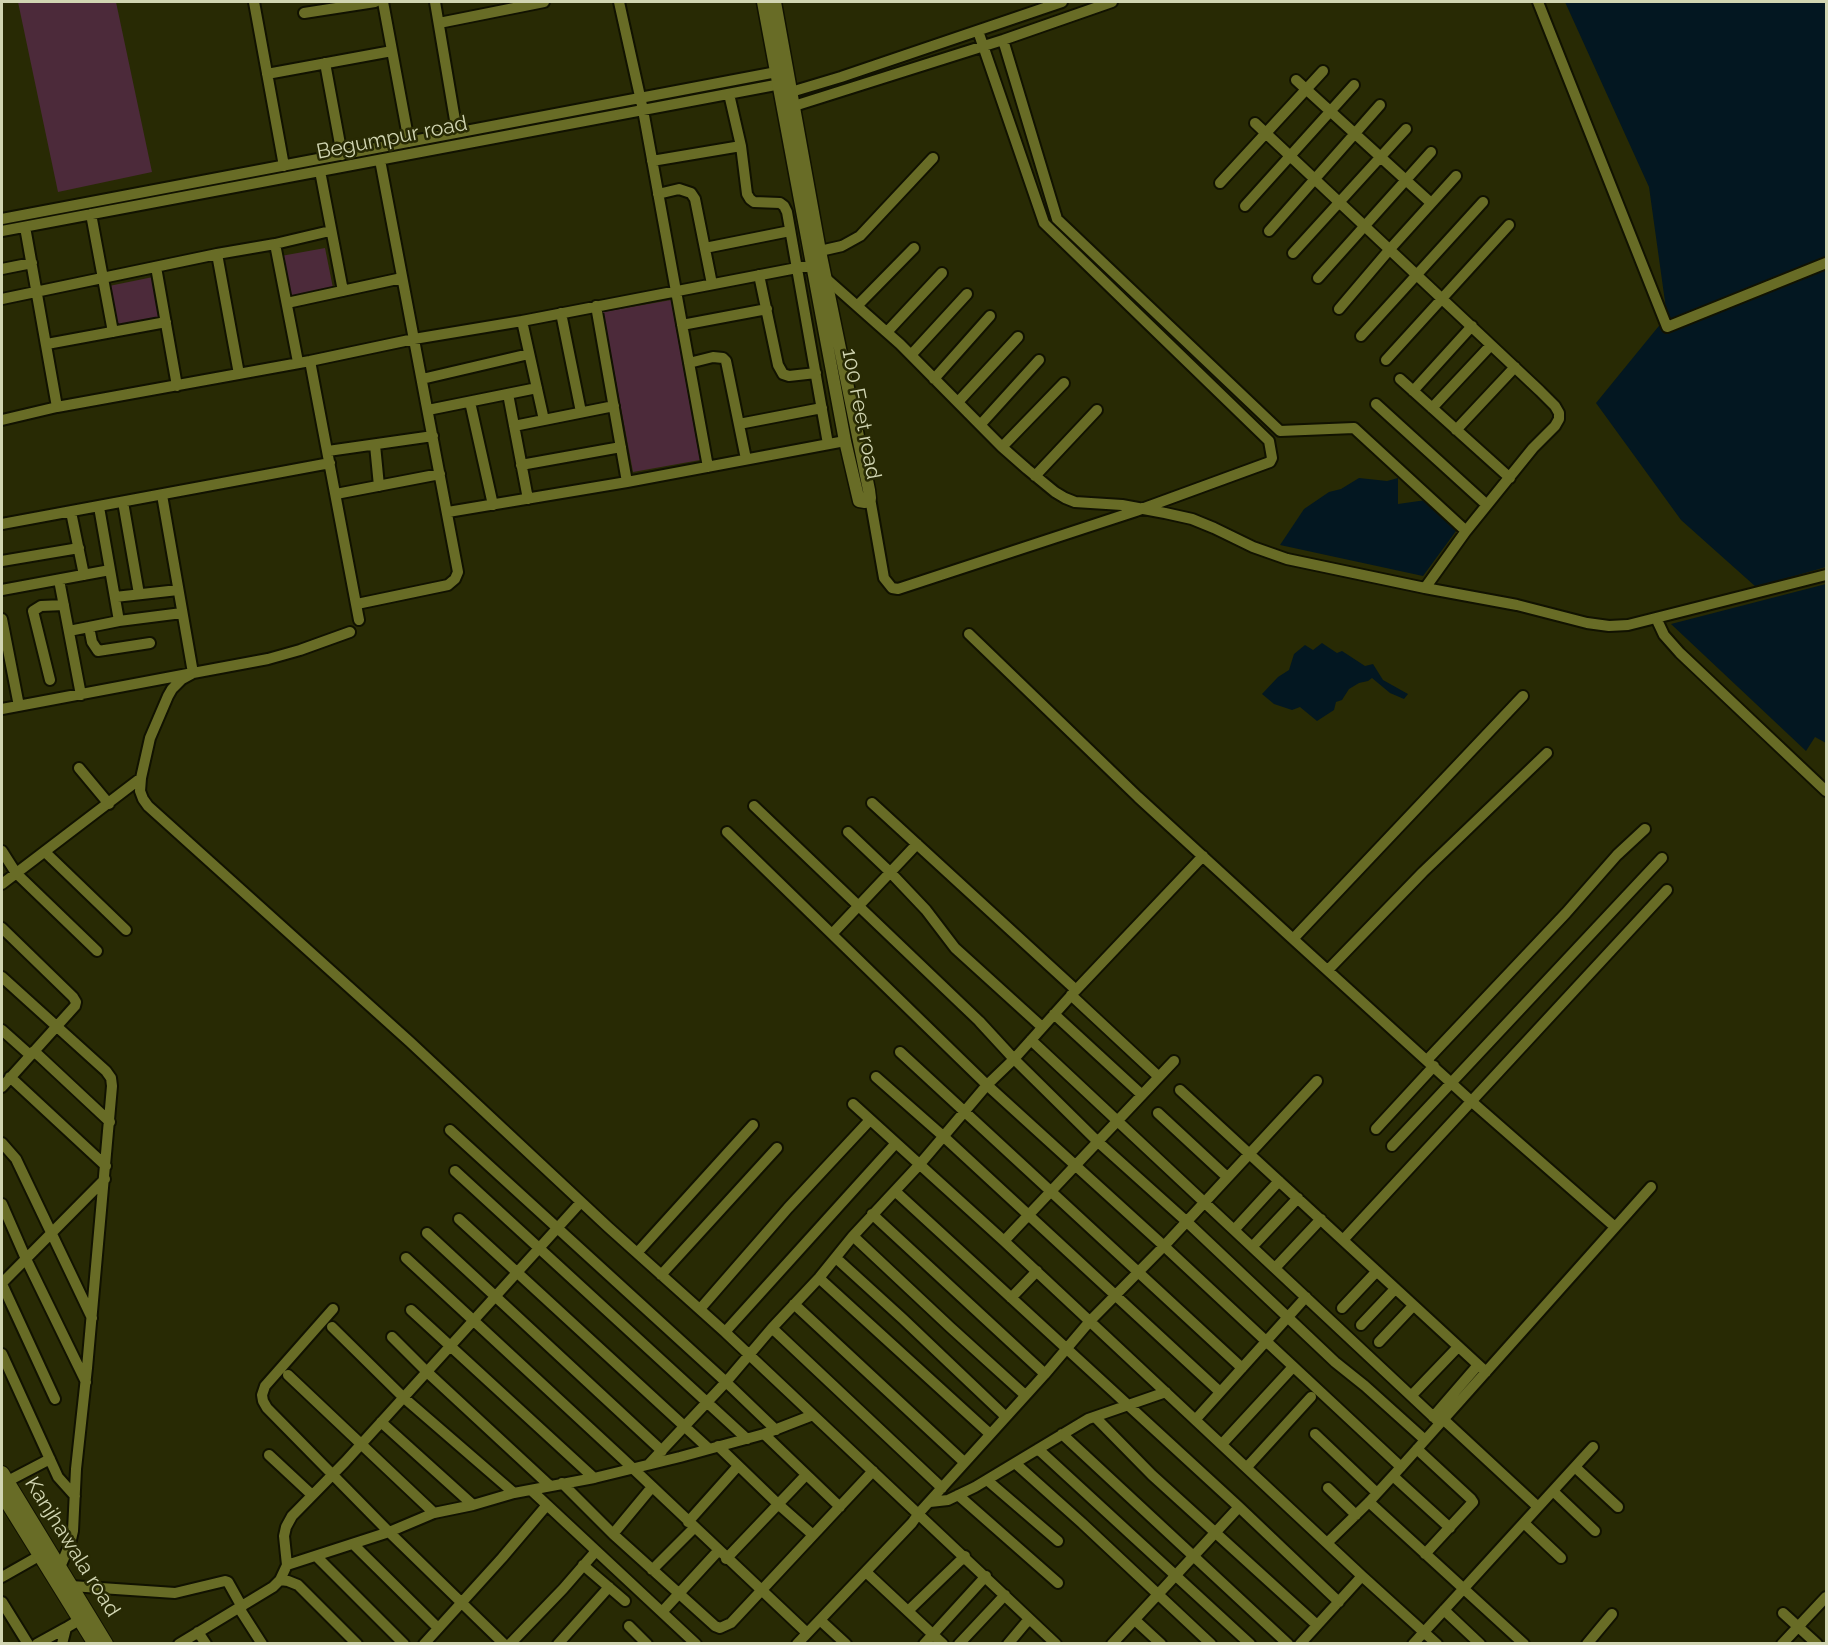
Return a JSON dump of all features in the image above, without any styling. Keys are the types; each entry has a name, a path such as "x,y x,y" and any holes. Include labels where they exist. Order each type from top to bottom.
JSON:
{"main road":[{"name":"Kanjhawala road","path":"3,1483 95,1644"},
{"name":"Kanjhawala road","path":"45,1553 60,1567 106,1644"}],"street":[{"path":"254,2 284,166"},
{"path":"304,13 375,2"},
{"path":"383,2 409,142"},
{"path":"435,2 458,132"},
{"path":"439,23 544,2"},
{"path":"620,2 643,110 708,466"},
{"name":"100 Feet road","path":"763,2 784,81 794,106 820,251 870,498 865,502 859,501 845,441 813,267 784,81 775,2"},
{"path":"784,81 978,31 1062,2"},
{"path":"794,106 1003,40 1112,2"},
{"path":"1538,2 1667,327 1827,263"},
{"path":"870,498 884,578 892,588 898,590 1142,509 1270,462 1272,458 1269,441 1044,223 978,31"},
{"path":"1003,40 1057,219 1280,431 1354,428 1466,531"},
{"path":"267,74 392,51"},
{"path":"325,63 342,155"},
{"path":"1220,183 1323,71"},
{"path":"1296,80 1431,203"},
{"name":"Begumpur road","path":"2,219 640,98 784,81"},
{"name":"Begumpur road","path":"2,231 729,94 784,81"},
{"path":"1245,206 1354,85"},
{"path":"729,94 741,146 745,186 750,199 760,203 780,203 784,206 828,444"},
{"path":"1269,231 1380,105"},
{"path":"1255,123 1515,367 1555,406 1559,413 1559,419 1466,531 1425,588"},
{"path":"1293,253 1406,129"},
{"path":"436,136 438,149"},
{"path":"652,161 741,146"},
{"path":"1318,279 1431,152"},
{"path":"820,251 842,246 860,236 933,158"},
{"path":"357,604 448,585 458,572 380,160"},
{"path":"320,171 343,291"},
{"path":"1339,309 1456,176"},
{"path":"658,194 679,189 691,193 695,199 712,284"},
{"path":"1360,336 1483,202"},
{"path":"91,214 113,332"},
{"path":"1386,360 1509,225"},
{"path":"25,227 57,407"},
{"path":"2,299 330,231"},
{"path":"705,248 790,231"},
{"path":"275,244 298,363"},
{"path":"858,305 914,248"},
{"path":"217,254 239,374"},
{"path":"2,269 32,263"},
{"path":"156,267 177,386"},
{"path":"2,418 310,361 414,339 522,321 797,268 813,267 887,332 1002,447 1035,476 1065,498 1075,502 1122,505 1192,519 1253,548 1287,560 1517,605 1587,623 1609,626 1628,625 1827,575"},
{"path":"887,332 942,273"},
{"path":"759,275 778,365 783,374 789,376 816,373"},
{"path":"286,303 402,278"},
{"path":"911,355 967,294"},
{"path":"596,306 627,482"},
{"path":"682,325 766,309"},
{"path":"561,313 581,412"},
{"path":"934,379 990,316"},
{"path":"522,321 544,420"},
{"path":"46,344 166,322"},
{"path":"1413,391 1472,326"},
{"path":"958,402 1018,337"},
{"path":"1432,408 1491,345"},
{"path":"422,379 529,354"},
{"path":"689,363 713,357 723,358 726,361 746,459"},
{"path":"981,424 1040,360"},
{"path":"310,361 359,620"},
{"path":"1456,430 1515,367"},
{"path":"1400,379 1510,477"},
{"path":"1002,447 1064,383"},
{"path":"428,410 537,388"},
{"path":"508,394 528,499"},
{"path":"470,402 493,505"},
{"path":"1376,404 1487,505"},
{"path":"514,426 614,406"},
{"path":"739,424 822,408"},
{"path":"1035,476 1097,410"},
{"path":"328,451 433,436"},
{"path":"448,512 627,482 845,441"},
{"path":"375,445 379,486"},
{"path":"521,465 621,447"},
{"path":"2,524 330,463"},
{"path":"336,494 440,474"},
{"path":"162,495 193,674"},
{"path":"123,502 139,594"},
{"path":"99,507 119,621"},
{"path":"71,512 84,575"},
{"path":"2,561 79,548"},
{"path":"2,590 110,570"},
{"path":"59,580 81,694"},
{"path":"115,597 178,590"},
{"path":"50,680 33,611 41,606 64,605"},
{"path":"69,631 119,621 182,613"},
{"path":"1656,618 1664,635 1680,653 1827,791"},
{"path":"2,620 6,669 19,706"},
{"path":"89,627 92,642 99,651 150,643"},
{"path":"2,709 268,658 300,650 350,632"},
{"path":"969,634 1138,797 1471,1101 1615,1227"},
{"path":"193,674 177,684 161,708 150,738 140,791 148,806 410,1041 919,1513 1056,1644"},
{"path":"1293,939 1523,696"},
{"path":"1328,970 1423,872 1547,753"},
{"path":"79,768 109,804"},
{"path":"2,884 141,778"},
{"path":"872,803 1073,992 1159,1077"},
{"path":"754,806 979,1021 1097,1141 1186,1221 1341,1368 1359,1380 1425,1440"},
{"path":"1376,1129 1430,1063 1617,855 1645,829"},
{"path":"727,832 987,1085 1293,1367 1450,1528"},
{"path":"848,832 926,910 955,948 1042,1027"},
{"path":"832,934 917,844"},
{"path":"2,851 16,873 97,951"},
{"path":"45,852 126,930"},
{"path":"649,1464 819,1278 872,1214 920,1164 987,1085 1014,1059 1073,992 1203,856"},
{"path":"1392,1146 1662,858"},
{"path":"1343,1240 1667,890"},
{"path":"2,928 76,1002 57,1026 5,1080 106,1166"},
{"path":"2,976 99,1064 111,1078 112,1086 70,1544 60,1567"},
{"path":"1054,1014 1142,1095"},
{"path":"2,1030 32,1053 110,1122"},
{"path":"1031,1040 1411,1396 1538,1507"},
{"path":"900,1052 1242,1368"},
{"path":"1004,1241 1174,1061"},
{"path":"876,1077 1220,1392"},
{"path":"797,1644 912,1523 1090,1321 1164,1246 1317,1081"},
{"path":"1180,1089 1482,1369"},
{"path":"853,1104 1004,1241 1437,1644"},
{"path":"1158,1113 1227,1178"},
{"path":"700,1309 788,1208 870,1120"},
{"path":"637,1253 753,1125"},
{"path":"450,1130 776,1430"},
{"path":"2,1143 16,1159 92,1319"},
{"path":"725,1332 896,1143"},
{"path":"661,1275 777,1148"},
{"path":"455,1171 747,1439"},
{"path":"55,1399 2,1284 105,1179"},
{"path":"1234,1230 1279,1181"},
{"path":"1327,1543 1397,1472 1482,1369 1652,1187"},
{"path":"895,1191 1239,1506 1339,1602"},
{"path":"1252,1247 1298,1198"},
{"path":"179,1644 241,1608 280,1580 287,1565 284,1536 292,1516 334,1474 581,1202"},
{"path":"2,1203 5,1222 26,1259 86,1382"},
{"path":"872,1214 1045,1374"},
{"path":"459,1219 685,1426 738,1466 813,1535"},
{"path":"1275,1268 1321,1219"},
{"path":"427,1233 662,1451"},
{"path":"853,1236 1025,1395"},
{"path":"406,1258 807,1634"},
{"path":"836,1258 1005,1416"},
{"path":"1011,1298 1036,1271"},
{"path":"1342,1308 1376,1272"},
{"path":"819,1278 990,1434"},
{"path":"1360,1325 1395,1289"},
{"path":"1196,1419 1306,1297"},
{"path":"794,1304 964,1462"},
{"path":"1378,1342 1413,1306"},
{"path":"333,1309 265,1386 263,1401 267,1408 389,1532 504,1644"},
{"path":"411,1310 594,1478"},
{"path":"332,1327 403,1397 514,1492"},
{"path":"772,1328 942,1488"},
{"path":"392,1337 549,1485"},
{"path":"1411,1396 1458,1347"},
{"path":"2,1354 58,1477 75,1496"},
{"path":"1222,1444 1293,1367"},
{"path":"288,1375 434,1514"},
{"path":"930,1502 948,1500 958,1495 1095,1417 1166,1392"},
{"path":"1247,1467 1311,1397"},
{"path":"287,1565 389,1532 434,1514 514,1492 594,1478 747,1439 813,1415"},
{"path":"1095,1417 1152,1474 1317,1625"},
{"path":"381,1422 473,1505"},
{"path":"764,1434 840,1506"},
{"path":"1062,1434 1288,1644"},
{"path":"1315,1434 1377,1493"},
{"path":"1413,1644 1593,1447"},
{"path":"1038,1449 1250,1644"},
{"path":"1417,1449 1473,1500 1473,1503 1425,1554"},
{"path":"269,1455 312,1495"},
{"path":"3,1483 50,1459"},
{"path":"1015,1463 1082,1522 1211,1644"},
{"path":"652,1569 738,1466"},
{"path":"1575,1467 1618,1507"},
{"path":"562,1483 613,1534 720,1628 731,1623 873,1471"},
{"path":"662,1612 806,1475"},
{"path":"987,1480 1058,1541"},
{"path":"613,1534 652,1488"},
{"path":"1328,1488 1356,1515"},
{"path":"531,1490 696,1644"},
{"path":"1553,1491 1595,1531"},
{"path":"958,1495 1058,1583"},
{"path":"1369,1502 1524,1644"},
{"path":"424,1644 548,1505"},
{"path":"1112,1644 1239,1506"},
{"path":"1524,1523 1561,1558"},
{"path":"352,1544 438,1628"},
{"path":"510,1644 596,1551"},
{"path":"2,1576 45,1553"},
{"path":"316,1556 404,1644"},
{"path":"908,1611 964,1556"},
{"path":"584,1565 625,1601"},
{"path":"866,1572 943,1644"},
{"path":"924,1644 986,1576"},
{"path":"1300,1644 1362,1576"},
{"path":"280,1580 298,1585 357,1644"},
{"path":"71,1586 175,1593 225,1581 228,1582 262,1644"},
{"path":"558,1644 609,1587"},
{"path":"959,1644 1005,1595"},
{"path":"1782,1644 1827,1597"},
{"path":"2,1602 28,1644"},
{"path":"1444,1610 1480,1644"},
{"path":"1783,1612 1817,1644"},
{"path":"1587,1644 1612,1614"},
{"path":"37,1644 81,1619"},
{"path":"1008,1644 1029,1619"},
{"path":"820,1620 846,1644"},
{"path":"1135,1620 1161,1644"},
{"path":"629,1626 648,1644"},
{"path":"63,1644 66,1628"},
{"path":"198,1632 206,1644"}],"shaded area":[{"path":"18,2 116,2 152,172 58,192"},
{"path":"325,248 333,288 290,297 281,256"},
{"path":"153,277 161,318 118,326 109,286"},
{"path":"671,300 700,460 633,472 603,312"}],"water":[{"path":"1565,2 1826,2 1826,567 1756,587 1681,520 1596,403 1667,316 1649,187"},
{"path":"1359,478 1387,481 1398,478 1398,504 1426,500 1456,531 1423,576 1280,545 1304,509 1329,492 1341,489"},
{"path":"1826,584 1826,743 1815,737 1806,751 1671,624"},
{"path":"1322,643 1337,653 1342,651 1365,666 1373,664 1383,680 1408,694 1404,699 1390,693 1372,678 1349,689 1342,700 1336,702 1334,710 1317,721 1300,707 1292,710 1274,704 1262,694 1278,677 1289,670 1294,654 1305,645 1313,650"}]}
